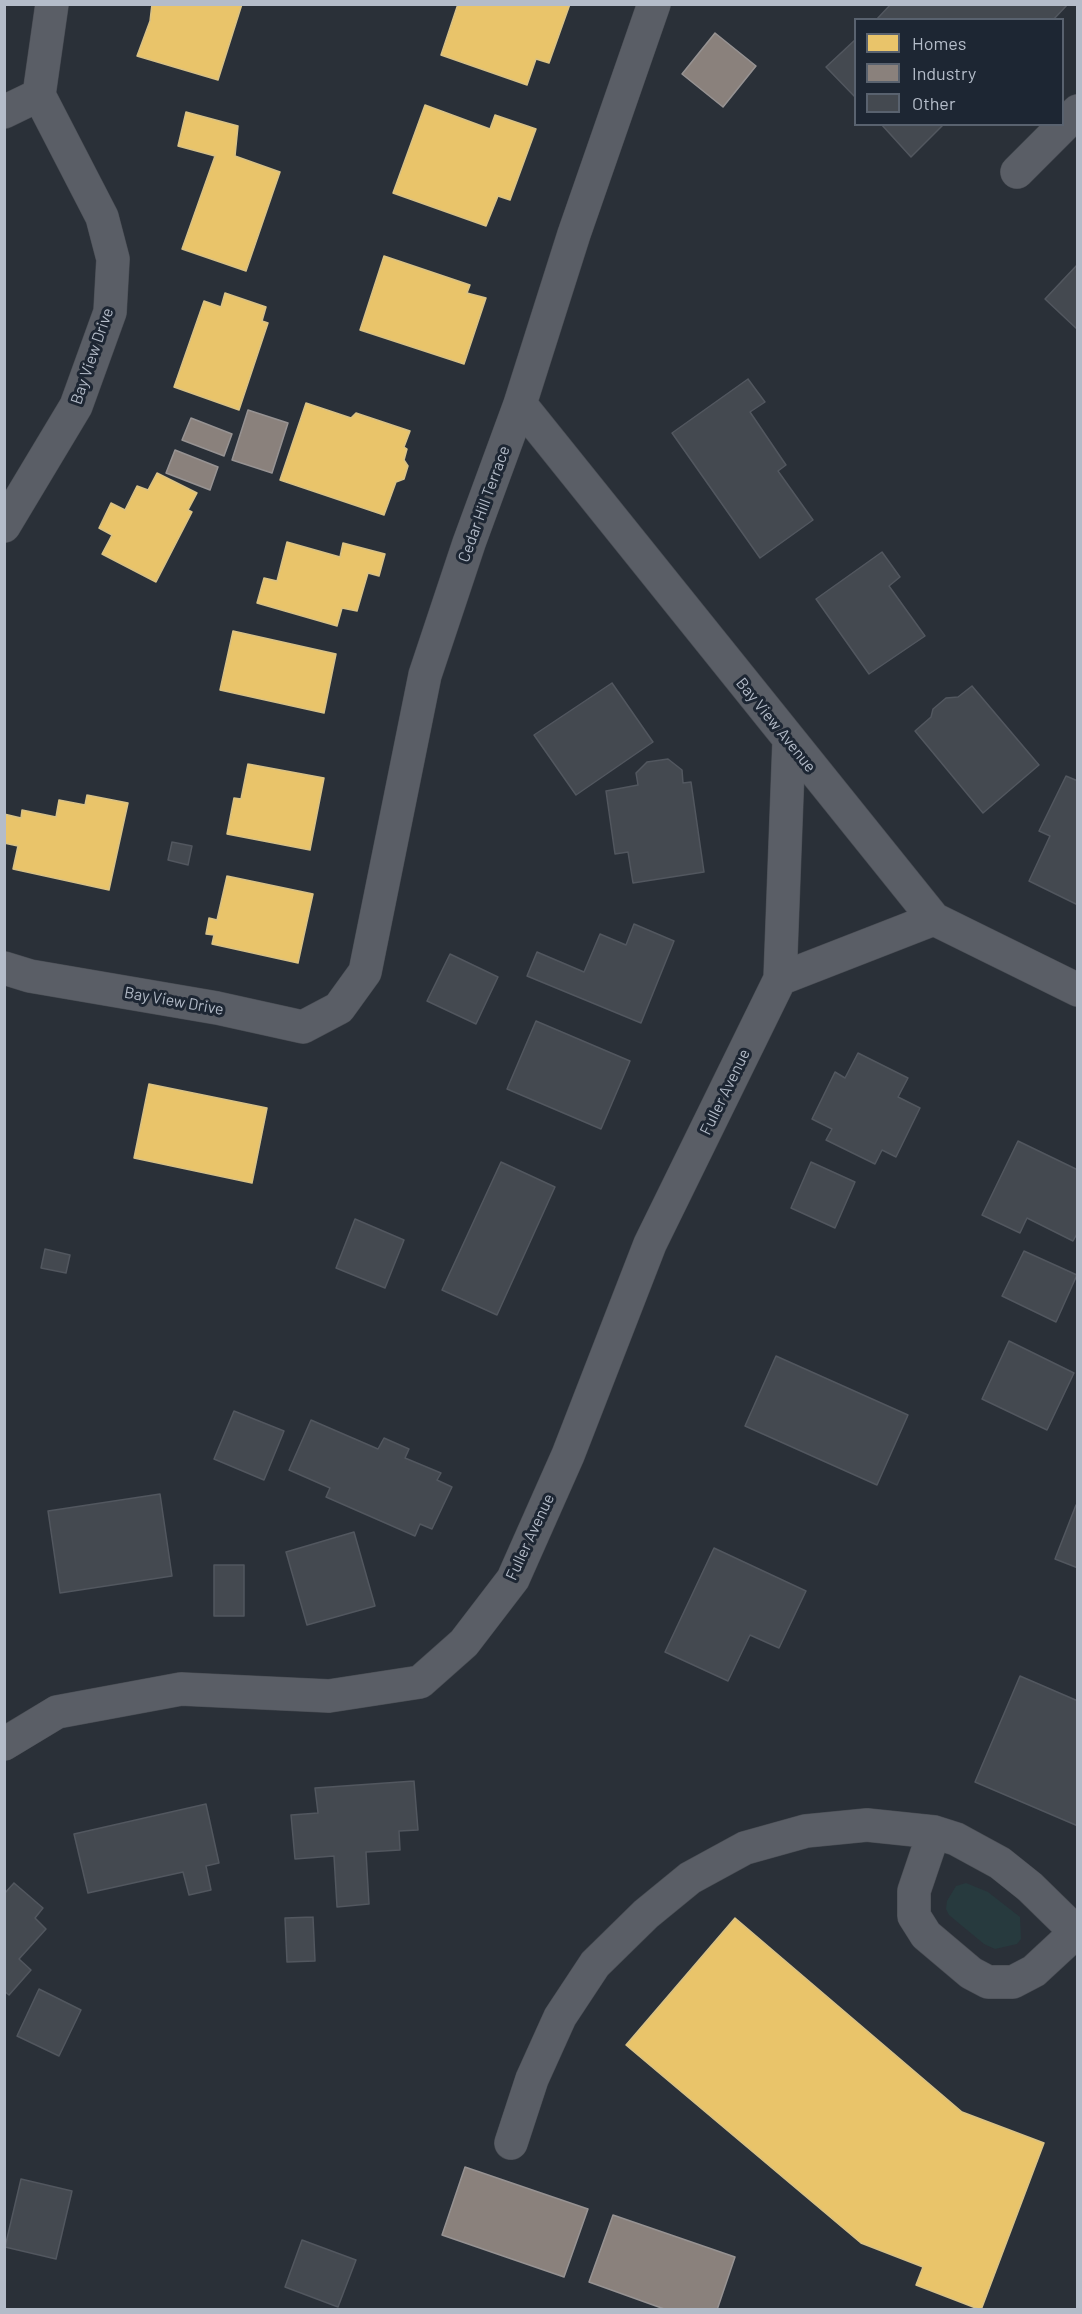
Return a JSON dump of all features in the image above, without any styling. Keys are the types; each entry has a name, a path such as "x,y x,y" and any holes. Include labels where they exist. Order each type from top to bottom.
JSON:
{"street":[{"path":"4,112 39,95 52,4"},
{"name":"Cedar Hill Terrace","path":"339,1008 364,972 425,675 469,543 520,404 574,234 654,4"},
{"name":"Bay View Drive","path":"4,526 76,406 110,312 113,259 102,217 39,95"},
{"path":"1064,124 1077,111"},
{"path":"1017,172 1062,126"},
{"name":"Bay View Avenue","path":"520,404 934,919 1077,990"},
{"name":"Fuller Avenue","path":"4,1743 57,1712 181,1689 329,1696 420,1682 464,1643 513,1579 568,1455 650,1244 780,979 789,741"},
{"path":"780,979 934,919"},
{"name":"Bay View Drive","path":"4,968 30,976 217,1008 303,1027 339,1008"},
{"path":"511,2143 532,2079 560,2017 595,1964 646,1914 690,1878 745,1848 806,1831 867,1825 934,1832 956,1839 1000,1863 1030,1887 1077,1933 1034,1971 1013,1982 988,1982 971,1973 926,1935 914,1916 914,1891 934,1832"}],"green space":[{"path":"966,1883 988,1892 1020,1917 1021,1939 1017,1944 995,1949 984,1944 949,1915 946,1909 947,1901 956,1886"}],"building: Homes":[{"path":"152,4 242,4 218,80 137,56 150,21"},
{"path":"458,4 570,4 549,63 536,59 527,85 441,55"},
{"path":"425,105 490,129 495,115 536,129 510,200 498,196 486,226 393,193"},
{"path":"186,112 238,126 235,156 280,172 246,271 182,249 215,156 178,146"},
{"path":"384,256 470,285 467,293 486,298 464,364 360,330"},
{"path":"225,293 266,307 262,321 268,323 239,410 174,387 204,301 221,307"},
{"path":"306,403 351,418 356,413 410,431 404,447 407,449 404,460 408,466 404,479 396,482 384,515 280,480"},
{"path":"157,473 197,493 188,510 192,512 156,582 102,554 112,535 99,528 111,503 125,510 137,486 148,490"},
{"path":"287,542 340,557 343,543 385,554 379,576 368,573 357,611 342,608 337,626 257,603 264,578 277,581"},
{"path":"233,631 336,654 324,713 220,690"},
{"path":"248,764 324,778 310,850 227,834 234,798 241,799"},
{"path":"87,795 128,803 109,890 13,869 18,846 4,843 4,814 21,818 22,810 56,817 59,800 85,805"},
{"path":"227,876 313,894 298,963 212,944 214,935 206,934 209,918 217,920"},
{"path":"149,1084 267,1108 252,1183 134,1158"},
{"path":"735,1918 962,2112 1044,2143 981,2310 916,2285 923,2267 861,2243 626,2045"}],"building: Industry":[{"path":"715,33 756,66 723,107 682,74"},
{"path":"248,410 288,423 272,473 232,460"},
{"path":"191,418 232,434 224,456 182,440"},
{"path":"175,450 218,467 210,490 166,473"},
{"path":"465,2167 588,2209 564,2277 442,2235"},
{"path":"613,2215 735,2257 717,2310 667,2310 589,2282"}],"building: Other":[{"path":"891,4 1068,4 1055,18 878,18"},
{"path":"854,41 854,96 826,67"},
{"path":"883,126 942,126 911,157"},
{"path":"1078,264 1078,330 1045,299"},
{"path":"748,379 765,402 750,412 786,465 778,471 813,520 760,558 672,433"},
{"path":"882,552 900,577 889,586 925,636 869,674 816,599"},
{"path":"612,683 653,742 576,795 534,735"},
{"path":"972,686 1039,765 983,813 915,731 931,717 933,709 946,698 958,697"},
{"path":"668,759 682,770 683,783 691,782 704,872 633,883 628,852 615,854 606,791 638,785 636,773 647,762"},
{"path":"1066,776 1078,781 1078,905 1029,881 1050,836 1039,831"},
{"path":"172,842 192,846 188,865 168,860"},
{"path":"634,924 674,941 641,1023 527,976 537,952 584,972 600,934 626,945"},
{"path":"450,954 498,977 476,1024 427,1001"},
{"path":"536,1021 630,1061 601,1129 507,1089"},
{"path":"858,1053 908,1078 898,1097 920,1108 896,1157 882,1150 875,1164 826,1140 832,1129 812,1119 835,1072 845,1078"},
{"path":"1018,1141 1078,1170 1078,1232 1073,1241 1027,1218 1020,1233 982,1215"},
{"path":"501,1162 555,1187 497,1315 442,1290"},
{"path":"811,1162 855,1182 835,1228 791,1208"},
{"path":"355,1219 404,1240 385,1288 336,1268"},
{"path":"45,1249 70,1255 66,1273 41,1268"},
{"path":"1024,1251 1077,1275 1056,1322 1002,1296"},
{"path":"1009,1341 1074,1373 1047,1430 982,1399"},
{"path":"776,1356 908,1415 877,1485 745,1426"},
{"path":"234,1411 284,1431 264,1480 214,1459"},
{"path":"311,1420 378,1449 384,1438 409,1449 405,1458 441,1473 437,1480 452,1487 432,1529 420,1524 415,1536 326,1497 330,1488 289,1470"},
{"path":"160,1494 172,1576 60,1593 48,1511"},
{"path":"1076,1505 1078,1506 1078,1568 1055,1559"},
{"path":"354,1532 375,1606 307,1625 286,1552"},
{"path":"714,1548 806,1591 779,1648 750,1635 728,1681 665,1652"},
{"path":"214,1565 244,1565 244,1616 214,1616"},
{"path":"1020,1676 1078,1701 1078,1826 975,1782"},
{"path":"414,1781 418,1830 399,1831 400,1850 366,1852 369,1904 337,1907 334,1856 295,1859 291,1815 318,1813 315,1788"},
{"path":"206,1804 219,1863 206,1866 211,1890 189,1895 183,1872 88,1893 74,1834"},
{"path":"14,1883 43,1908 35,1918 46,1929 19,1959 31,1970 9,1995 4,1991 4,1894"},
{"path":"313,1917 315,1961 287,1962 285,1918"},
{"path":"39,1989 81,2010 59,2056 17,2036"},
{"path":"21,2179 72,2191 56,2259 5,2247"},
{"path":"302,2240 356,2260 338,2307 285,2287"}]}
